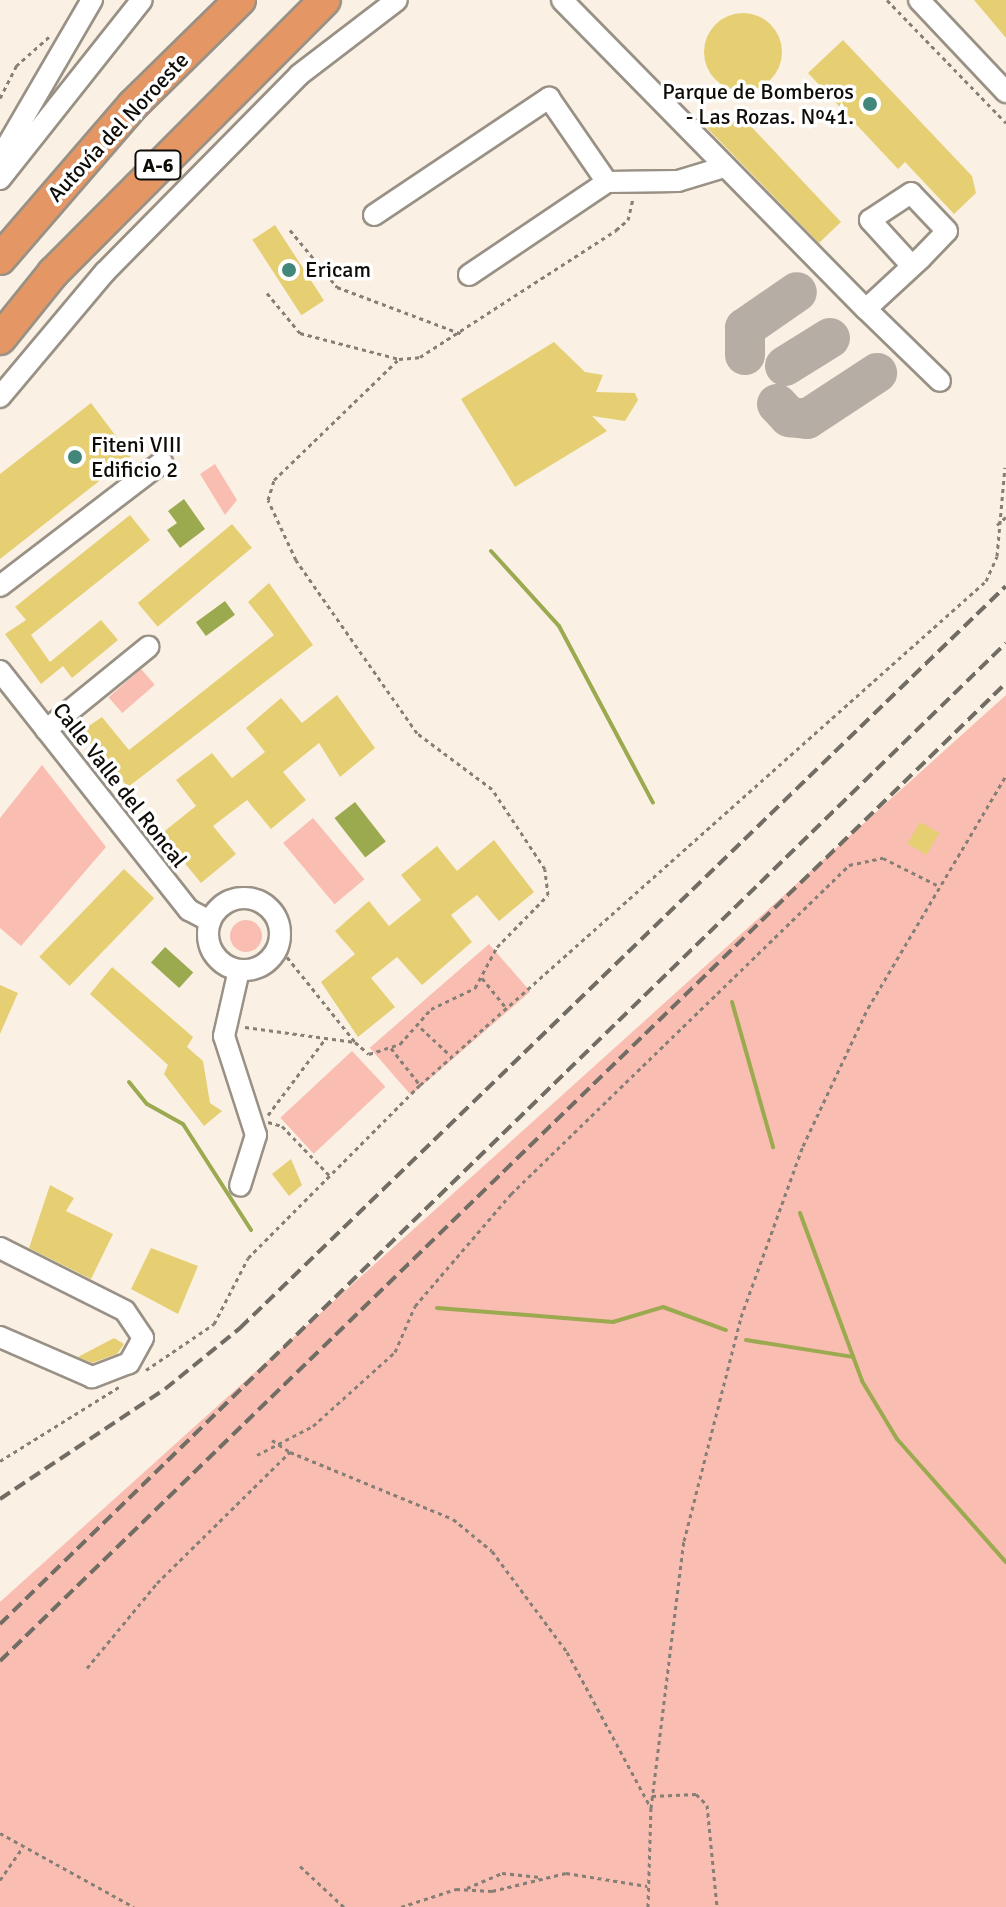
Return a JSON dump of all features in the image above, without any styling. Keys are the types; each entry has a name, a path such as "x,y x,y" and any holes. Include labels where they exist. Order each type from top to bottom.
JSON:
{"highway":[{"name":"Autovía del Noroeste","path":"0,259 133,105 240,0"},
{"name":"A-6","path":"0,339 53,273 325,0"}],"street":[{"path":"0,158 92,0"},
{"path":"0,179 142,0"},
{"path":"0,397 105,272 299,75 397,0"},
{"path":"565,0 721,168 767,202 866,309 940,381"},
{"path":"919,0 1006,92"},
{"path":"936,0 1006,74"},
{"path":"374,215 549,98 607,182"},
{"path":"469,275 607,182 678,181 721,168"},
{"path":"866,309 912,266"},
{"path":"0,586 162,462"},
{"path":"46,730 148,647"},
{"name":"Calle Valle del Roncal","path":"0,671 189,910 210,921"},
{"path":"231,899 261,901 279,923 272,958 239,970 213,953 210,921 231,899"},
{"path":"239,970 224,1024 262,1124 253,1158 240,1186"},
{"path":"0,1248 125,1311 143,1338 129,1363 92,1377 0,1337"}],"path":[{"path":"887,0 1006,123"},
{"path":"0,98 16,66 61,27"},
{"path":"267,293 300,333 399,359 430,354 616,230 632,211 634,183"},
{"path":"290,230 337,287 462,334"},
{"path":"272,958 287,957 355,1042 369,1054 391,1048 421,1028 431,1009 458,1000 482,978 497,947 543,905 545,869 492,789 417,733 296,560 268,500 274,480 399,359"},
{"path":"141,1373 214,1324 244,1263 420,1085 986,581 997,556 997,526 1005,467"},
{"path":"997,526 1006,517"},
{"path":"648,1907 652,1796 684,1541 741,1317 803,1146 938,885 1006,776"},
{"path":"257,1455 313,1426 395,1352 415,1306 511,1194 849,865 883,858 938,885"},
{"path":"482,978 506,1007"},
{"path":"224,1024 355,1042"},
{"path":"421,1028 452,1057"},
{"path":"325,1039 268,1108 262,1124 282,1126 330,1176"},
{"path":"391,1048 420,1085"},
{"path":"0,1461 128,1381"},
{"path":"272,1440 290,1452 453,1519 492,1551 567,1652 651,1808"},
{"path":"87,1668 157,1583 290,1452"},
{"path":"652,1796 696,1794 707,1805 717,1907"},
{"path":"0,1833 134,1907"},
{"path":"0,1880 24,1846"},
{"path":"300,1866 344,1907"},
{"path":"401,1907 464,1889 502,1873 542,1878"},
{"path":"464,1889 492,1891 566,1873 648,1887"}],"shaded area":[{"path":"215,464 237,500 225,515 200,474"},
{"path":"184,499 205,529 180,548 167,530 177,523 168,511"},
{"path":"225,601 235,615 206,636 196,622"},
{"path":"141,669 155,685 122,713 109,697"},
{"path":"1006,695 1006,1907 0,1907 0,1602"},
{"path":"42,765 106,847 21,946 0,928 0,818"},
{"path":"355,802 386,841 365,857 335,818"},
{"path":"313,818 364,879 335,904 283,843"},
{"path":"246,920 257,925 262,936 257,947 246,952 235,947 230,936 235,925"},
{"path":"489,944 530,992 411,1095 370,1048"},
{"path":"165,947 193,972 179,988 151,963"},
{"path":"352,1051 385,1087 314,1154 280,1118"}],"building":[{"path":"974,0 1006,0 1006,38"},
{"path":"743,13 758,16 775,30 782,52 779,67 765,84 743,91 728,88 711,74 704,52 707,37 721,20"},
{"path":"843,40 972,176 976,193 954,214 905,162 898,169 808,73"},
{"path":"745,120 841,222 819,243 706,127"},
{"name":"Ericam","path":"275,225 324,300 301,315 252,240"},
{"path":"554,342 585,372 603,375 596,392 635,393 638,400 625,421 592,416 607,431 515,487 461,399"},
{"name":"Fiteni VIII Edificio 2","path":"91,403 131,456 0,559 0,474"},
{"path":"130,515 150,540 31,635 50,662 101,620 118,640 72,678 63,666 41,684 5,634 26,620 15,607"},
{"path":"232,524 252,548 158,627 138,603"},
{"path":"269,583 313,645 128,787 80,732 102,717 129,750 274,635 248,602"},
{"path":"337,695 375,748 340,777 319,743 283,772 306,800 271,829 247,800 213,826 236,854 201,883 161,834 196,806 176,780 212,753 232,778 265,752 246,728 281,698 302,723"},
{"path":"920,822 939,833 927,855 908,844"},
{"path":"494,840 534,892 499,921 477,895 451,915 472,942 422,985 397,957 371,978 395,1007 358,1037 321,982 355,954 335,931 369,901 389,926 421,900 401,875 437,846 457,871"},
{"path":"124,869 154,898 69,986 39,957"},
{"path":"112,967 193,1037 187,1047 203,1061 210,1103 222,1111 204,1126 164,1074 168,1065 90,994"},
{"path":"0,985 18,993 0,1034"},
{"path":"291,1159 302,1185 289,1196 272,1174"},
{"path":"50,1185 74,1198 66,1211 113,1234 91,1279 29,1248"},
{"path":"151,1248 198,1266 178,1314 131,1289"},
{"path":"114,1338 124,1344 117,1354 92,1363 78,1357"}],"waterway":[{"path":"491,551 559,626 653,803"},
{"path":"732,1002 773,1147"},
{"path":"129,1082 147,1104 183,1124 251,1230"},
{"path":"800,1213 862,1381 897,1439 1006,1562"},
{"path":"437,1308 613,1322 663,1307 726,1330"},
{"path":"746,1340 853,1357"}],"taxiway":[{"path":"745,355 745,328 797,292"},
{"path":"785,366 830,338"},
{"path":"777,404 789,417 807,419 877,373"}],"railway":[{"path":"0,1499 165,1389 240,1328 1006,586"},
{"path":"0,1624 1006,643"},
{"path":"0,1661 1006,683"}],"place":[{"name":"Parque de Bomberos - Las Rozas. Nº41.","path":"870,104"},
{"name":"Ericam","path":"289,270"},
{"name":"Fiteni VIII Edificio 2","path":"75,457"}]}
